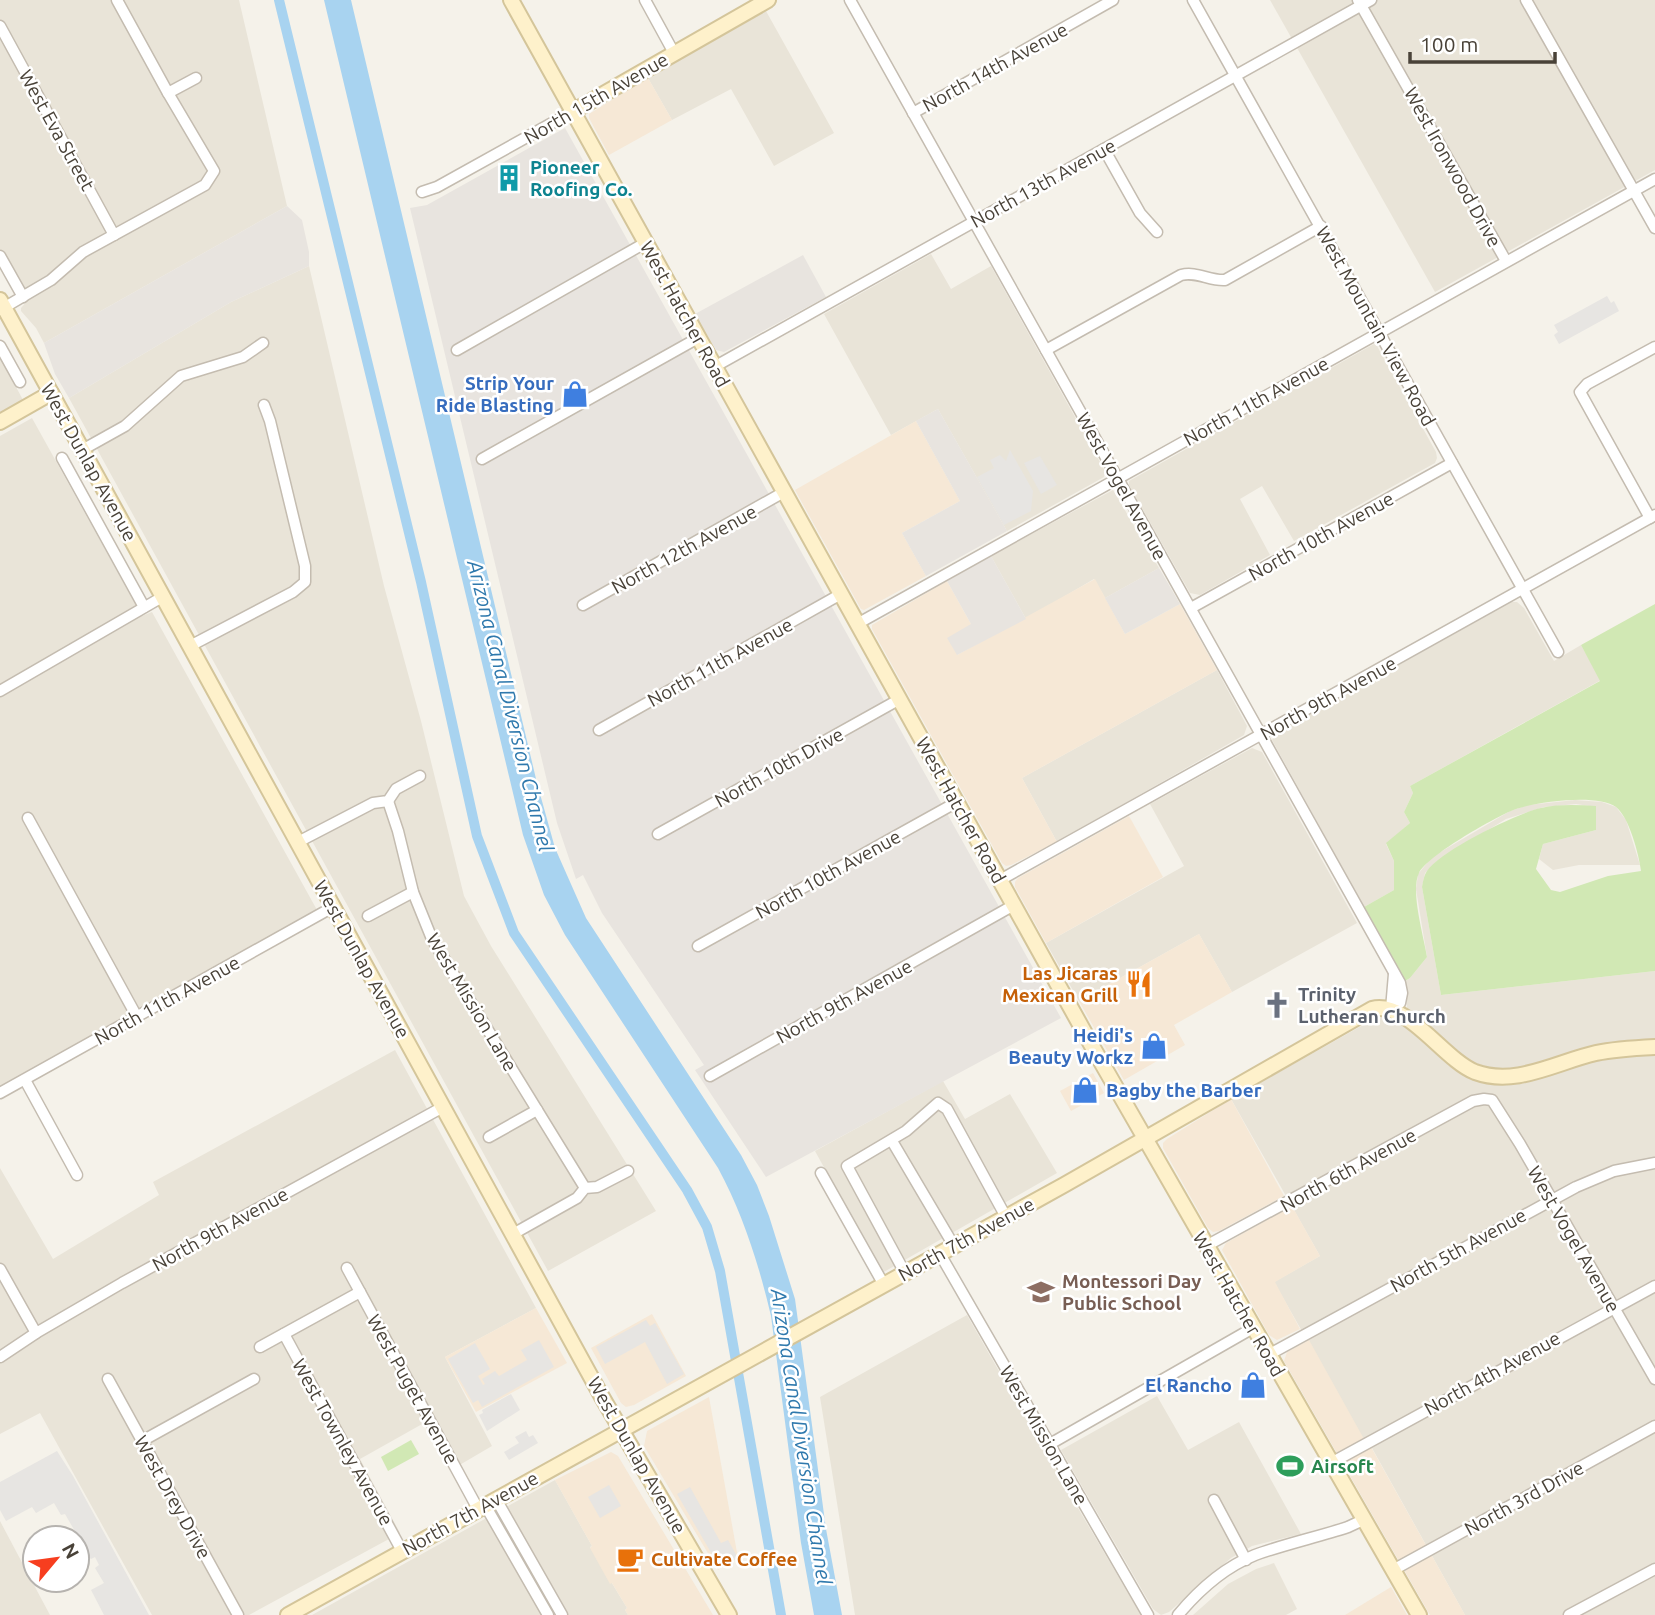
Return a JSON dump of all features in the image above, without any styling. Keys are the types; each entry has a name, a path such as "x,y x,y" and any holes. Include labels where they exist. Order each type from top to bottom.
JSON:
{"street":[{"path":"1,306 23,297 51,280 83,252 205,185 214,171 117,0"},
{"name":"West Hatcher Road","path":"511,0 1145,1139 1419,1615"},
{"path":"645,0 674,53"},
{"name":"North 15th Avenue","path":"422,191 437,187 768,0"},
{"name":"West Vogel Avenue","path":"850,0 1394,973 1391,1009"},
{"name":"North 14th Avenue","path":"913,113 1113,0"},
{"name":"West Mountain View Road","path":"1193,0 1558,652"},
{"name":"North 13th Avenue","path":"714,367 1236,76 1360,3 1371,0"},
{"path":"1527,0 1655,228"},
{"name":"West Ironwood Drive","path":"1360,3 1506,261"},
{"name":"West Eva Street","path":"0,26 114,235"},
{"path":"168,93 196,78"},
{"path":"1104,149 1140,212 1157,232"},
{"name":"North 11th Avenue","path":"858,624 1655,179"},
{"path":"1046,350 1181,275 1189,273 1214,281 1225,280 1321,226"},
{"path":"457,350 645,243"},
{"path":"0,256 23,297"},
{"name":"West Dunlap Avenue","path":"1,306 164,596 621,1429 729,1615"},
{"path":"482,459 698,338"},
{"path":"82,450 125,426 181,376 243,357 263,343"},
{"name":"West Dunlap Avenue","path":"0,346 20,382"},
{"path":"1652,517 1580,392 1587,384 1655,347"},
{"path":"0,422 51,393"},
{"path":"190,646 293,592 305,582 305,566 264,405"},
{"name":"West Dunlap Avenue","path":"62,458 144,607"},
{"name":"North 10th Avenue","path":"1191,608 1452,463"},
{"name":"North 12th Avenue","path":"583,605 784,492"},
{"name":"North 9th Avenue","path":"1000,880 1652,517"},
{"name":"North 11th Avenue","path":"599,730 841,594"},
{"path":"0,691 164,596"},
{"name":"North 10th Drive","path":"658,834 900,699"},
{"path":"298,842 373,803 388,801 396,789 420,776"},
{"name":"West Mission Lane","path":"388,801 412,892 440,955 585,1188"},
{"name":"North 10th Avenue","path":"698,946 957,802"},
{"path":"28,818 137,1017"},
{"path":"368,916 412,892"},
{"name":"North 9th Avenue","path":"710,1076 1014,905"},
{"name":"North 11th Avenue","path":"0,1093 333,907"},
{"name":"North 7th Avenue","path":"288,1615 755,1354 940,1254 1363,1014 1378,1008 1391,1009"},
{"path":"1391,1009 1411,1022 1453,1059 1488,1076 1525,1074 1599,1052 1655,1047"},
{"path":"25,1080 77,1175"},
{"name":"North 6th Avenue","path":"1206,1246 1473,1101 1484,1098 1492,1100"},
{"name":"West Vogel Avenue","path":"1492,1100 1655,1379"},
{"path":"905,1273 847,1166 892,1141 937,1102 947,1109 1006,1217"},
{"name":"North 9th Avenue","path":"0,1357 36,1333 443,1107"},
{"path":"489,1137 537,1110"},
{"path":"892,1141 954,1246"},
{"name":"North 5th Avenue","path":"1268,1354 1552,1199 1614,1171 1655,1163"},
{"path":"513,1234 577,1198 585,1188 597,1187 628,1171"},
{"path":"821,1173 884,1284"},
{"name":"West Mission Lane","path":"940,1254 1148,1615"},
{"name":"West Puget Avenue","path":"347,1268 548,1615"},
{"path":"0,1269 36,1333"},
{"name":"North 4th Avenue","path":"1331,1463 1655,1286"},
{"path":"260,1347 360,1292"},
{"path":"1050,1444 1253,1328"},
{"name":"West Townley Avenue","path":"284,1334 402,1551"},
{"name":"West Drey Drive","path":"108,1379 238,1615"},
{"path":"142,1441 254,1379"},
{"name":"North 3rd Drive","path":"1392,1570 1655,1426"},
{"path":"1214,1500 1246,1560"},
{"name":"West Puget Avenue","path":"486,1505 562,1615"},
{"path":"1178,1615 1223,1573 1246,1560 1348,1528 1363,1520"},
{"path":"1569,1615 1655,1569"}],"shaded area":[{"path":"0,0 239,0 287,206 44,343 36,328 21,311 28,300 0,249"},
{"path":"1270,0 1655,0 1655,170 1435,292"},
{"path":"766,11 834,133 774,166 731,89 672,120 648,78"},
{"path":"648,78 672,120 609,155 589,114"},
{"path":"565,128 1061,1018 766,1177 695,1070 704,1065 602,913 583,875 576,879 557,823 410,208 427,205"},
{"path":"287,206 302,220 309,252 309,266 231,302 69,398 55,374 44,343"},
{"path":"931,254 951,289 991,266 1105,471 1104,477 1007,531 938,409 891,435 824,314"},
{"path":"803,255 826,297 724,352 716,350 695,314"},
{"path":"309,266 384,586 464,896 491,946 656,1211 548,1271 69,398 231,302"},
{"path":"1607,296 1611,303 1614,301 1619,311 1559,344 1554,335 1558,332 1554,325"},
{"path":"1374,344 1436,452 1435,463 1294,541 1262,486 1240,499 1270,555 1200,595 1190,593 1129,481"},
{"path":"0,357 23,400 0,413"},
{"path":"938,409 1007,531 926,576 902,533 960,501 916,421"},
{"path":"32,418 142,616 152,612 317,910 0,1087 0,436"},
{"path":"916,421 960,501 902,533 926,576 864,610 861,609 795,490"},
{"path":"1010,450 1033,491 1031,511 1004,525 977,477 994,468 990,460 1000,455 1006,461"},
{"path":"1040,456 1057,485 1041,494 1024,463"},
{"path":"1113,490 1159,568 1105,598 1094,579 1026,619 991,556"},
{"path":"991,556 1026,619 957,655 947,638 971,624 947,581"},
{"path":"1159,568 1180,604 1125,634 1105,598"},
{"path":"1095,579 1125,634 1180,604 1217,670 1022,778 1057,842 1006,866 872,625 947,581 971,624 957,655"},
{"path":"1511,602 1517,602 1524,608 1554,661 1581,645 1601,680 1410,786 1413,793 1404,812 1410,823 1386,844 1394,861 1394,890 1364,907 1272,740 1277,733"},
{"path":"1217,670 1247,726 1244,735 1057,842 1022,778"},
{"path":"1252,748 1262,752 1357,923 1232,992 1199,934 1079,1001 1046,943 1184,866 1150,804"},
{"path":"1575,800 1602,802 1616,807 1626,820 1640,865 1579,865 1553,870 1539,859 1543,844 1596,830 1596,807 1576,804 1544,807 1506,819 1436,862 1425,873 1422,887 1441,995 1655,971 1655,1040 1597,1046 1511,1070 1485,1068 1462,1057 1407,1009 1405,981 1427,957 1416,889 1418,874 1432,857 1510,811 1528,805"},
{"path":"1129,816 1163,877 1046,943 1015,887 1015,882"},
{"path":"1199,934 1232,992 1174,1025 1185,1045 1124,1080 1079,1001"},
{"path":"1382,1017 1402,1024 1449,1066 1463,1074 1498,1084 1525,1082 1575,1064 1615,1056 1655,1053 1655,1615 1465,1615 1372,1448 1369,1449 1274,1282 1320,1256 1231,1099 1372,1020"},
{"path":"395,1050 536,1308 445,1357 492,1446 451,1470 424,1423 360,1459 400,1533 249,1615 152,1615 40,1413 0,1434 0,1168 53,1259 159,1195 153,1182"},
{"path":"1093,1073 1104,1093 1071,1111 1060,1091"},
{"path":"943,1081 965,1119 1010,1094 1057,1173 882,1273 815,1151"},
{"path":"1231,1099 1284,1196 1213,1232 1208,1228 1163,1148 1163,1143"},
{"path":"1292,1206 1320,1256 1275,1282 1300,1329 1277,1340 1269,1335 1222,1250 1226,1243"},
{"path":"536,1308 567,1363 476,1412 445,1357"},
{"path":"652,1314 686,1376 626,1407 621,1403 591,1348"},
{"path":"967,1315 1141,1615 855,1615 820,1397"},
{"path":"646,1320 650,1326 655,1323 684,1374 667,1384 645,1342 605,1364 596,1347"},
{"path":"539,1340 554,1367 482,1407 478,1400 473,1403 448,1359 475,1343 490,1369 478,1376 483,1385 485,1384 482,1379 495,1371 499,1376 527,1360 521,1350"},
{"path":"1309,1340 1465,1615 1430,1615 1284,1361 1287,1352"},
{"path":"511,1394 520,1410 487,1431 479,1415 483,1413 482,1410"},
{"path":"1157,1396 1188,1450 1239,1422 1301,1534 1252,1546 1231,1558 1169,1612 1161,1615 1153,1609 1061,1450"},
{"path":"709,1397 738,1558 718,1570 644,1446 647,1431"},
{"path":"526,1431 529,1437 533,1435 538,1443 509,1460 504,1452 519,1443 515,1437"},
{"path":"57,1451 149,1615 104,1615 91,1590 104,1583 95,1568 99,1565 95,1557 91,1559 91,1524 71,1524 54,1503 36,1513 32,1507 6,1521 0,1510 0,1482"},
{"path":"611,1452 618,1456 713,1615 628,1615 625,1610 627,1608 612,1583 610,1584 555,1480"},
{"path":"555,1480 592,1546 590,1547 627,1608 625,1610 628,1615 312,1615"},
{"path":"609,1485 621,1506 600,1518 588,1497"},
{"path":"690,1487 721,1543 728,1540 738,1558 720,1568 677,1494"},
{"path":"0,1521 21,1561 21,1594 39,1594 50,1615 0,1615"},
{"path":"1274,1563 1297,1609 1286,1615 1193,1615 1228,1584"},
{"path":"1391,1587 1407,1615 1345,1615"}],"green space":[{"path":"1655,604 1655,971 1441,995 1422,887 1426,873 1447,853 1530,811 1562,805 1596,806 1596,830 1543,844 1536,869 1551,890 1560,892 1608,876 1641,871 1629,827 1616,807 1595,800 1564,800 1511,811 1461,839 1424,866 1419,873 1416,891 1427,957 1405,981 1364,907 1394,890 1394,861 1386,843 1410,823 1404,812 1413,793 1410,786 1600,681 1581,645"},
{"path":"411,1440 419,1454 388,1471 381,1457"}],"water":[{"name":"Arizona Canal Diversion Channel","path":"324,0 351,0 537,783 555,848 586,918 741,1155 769,1216 795,1299 826,1529 842,1615 814,1615 801,1543 771,1316 743,1222 718,1168 565,935 544,895 523,835"}],"waterway":[{"path":"279,0 421,582 477,836 514,933 687,1190 707,1227 720,1271 781,1615"}],"place":[{"name":"Pioneer Roofing Co.","path":"509,178"},
{"name":"Strip Your Ride Blasting","path":"575,394"},
{"name":"Las Jicaras Mexican Grill","path":"1139,984"},
{"name":"Trinity Lutheran Church","path":"1277,1005"},
{"name":"Heidi's Beauty Workz","path":"1154,1046"},
{"name":"Bagby the Barber","path":"1085,1090"},
{"name":"Montessori Day Public School","path":"1041,1292"},
{"name":"El Rancho","path":"1253,1385"},
{"name":"Airsoft","path":"1290,1466"},
{"name":"Cultivate Coffee","path":"630,1559"}]}
